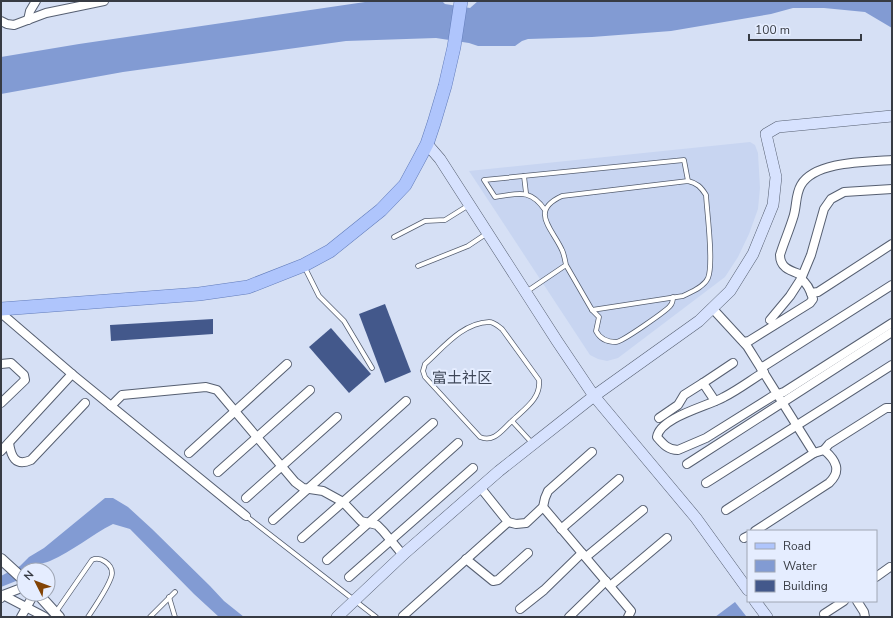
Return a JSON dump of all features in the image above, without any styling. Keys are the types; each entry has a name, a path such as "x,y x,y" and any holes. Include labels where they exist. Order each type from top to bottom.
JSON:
{"main road":[{"path":"1,309 199,294 248,287 304,265 330,251 381,210 405,185 427,144 443,93 454,47 461,1"},
{"path":"337,617 403,555 480,487 594,396 699,321 730,291 753,254 773,205 776,177 766,134 778,127 892,116"},
{"path":"427,144 440,159 594,396 696,518 747,589"},
{"path":"756,602 767,617"}],"street":[{"path":"28,20 30,11 36,1"},
{"path":"1,21 14,25 46,13 99,1"},
{"path":"744,342 749,341 810,304 813,299 812,293 802,277 780,262 780,255 794,216 801,185 820,170 832,166 892,160"},
{"path":"770,320 790,296 802,277 811,255 824,209 831,199 844,192 892,190"},
{"path":"812,293 818,292 892,244"},
{"path":"892,286 762,370 724,398 687,412 661,428 658,433 658,437 668,448 673,450 678,450 706,438 773,396 784,392 892,323"},
{"path":"712,308 744,342 814,453"},
{"path":"1,313 72,374 246,516"},
{"path":"687,464 892,332"},
{"path":"1,364 10,362 24,375 25,380 1,403"},
{"path":"659,418 678,405 684,395 733,363"},
{"path":"189,453 287,364"},
{"path":"706,483 892,365"},
{"path":"1,451 72,374"},
{"path":"703,383 715,401"},
{"path":"111,406 122,395 206,387 217,390 295,482 303,488 323,491 343,502 361,521 376,525 403,555"},
{"path":"218,472 310,390"},
{"path":"273,520 406,402"},
{"path":"9,443 11,455 17,461 24,463 31,460 85,403"},
{"path":"726,510 814,453 824,450 829,444 879,412 886,408 892,408"},
{"path":"246,498 337,417"},
{"path":"302,538 433,423"},
{"path":"327,560 458,443"},
{"path":"757,530 829,483 835,477 837,471 835,464 829,454 824,450"},
{"path":"480,487 508,522 516,524 526,522 543,507 548,491 592,452"},
{"path":"349,577 473,468"},
{"path":"561,528 619,479"},
{"path":"543,507 631,611 628,617"},
{"path":"520,609 584,555 643,510"},
{"path":"403,616 508,522"},
{"path":"569,617 666,538"},
{"path":"466,559 488,579 493,581 498,580 528,553"},
{"path":"3,561 16,573"},
{"path":"877,576 890,567"},
{"path":"2,597 16,591"},
{"path":"2,597 27,607 45,617"},
{"path":"21,617 30,602"},
{"path":"45,602 56,615"},
{"path":"824,614 842,602"},
{"path":"858,602 864,612 865,617"}],"lane":[{"path":"545,210 539,200 526,193 495,197 484,180 684,160 688,181"},
{"path":"524,176 526,193"},
{"path":"592,310 673,297 683,296 695,290 707,280 711,268 706,195 701,187 688,181 562,196 552,200 545,210 544,219 562,251 566,265 592,310 598,318 596,331 599,337 606,341 618,342 630,336 671,306 673,297"},
{"path":"394,237 425,221 444,220 469,205"},
{"path":"418,266 468,246 487,233"},
{"path":"304,265 319,296 344,321 372,368"},
{"path":"526,293 566,265"},
{"path":"490,322 496,324 502,329 540,380 538,395 531,404 512,421 494,438 487,440 480,438 425,377 423,371 425,364 462,330 471,326 490,322"},
{"path":"512,421 533,444"},
{"path":"246,516 376,617"},
{"path":"56,615 92,560 99,558 110,567 112,572 111,579 88,617"},
{"path":"150,617 175,592"},
{"path":"169,597 175,617"}],"shaded area":[{"path":"750,142 755,145 758,153 760,188 758,209 749,234 738,257 725,277 618,358 607,361 590,355 469,171"}],"water":[{"path":"442,1 445,4 470,8 478,1 892,1 892,28 865,12 824,8 793,8 771,14 671,31 592,37 528,39 515,46 478,46 469,43 436,38 346,41 123,72 1,94 1,57 79,44 365,2"},
{"path":"105,498 113,498 128,507 224,601 244,617 219,617 194,594 130,529 113,524 50,561 24,562 29,557 44,548"},
{"path":"16,568 16,581 1,587 1,576"},
{"path":"735,602 746,616 715,617"}],"building":[{"path":"385,304 411,372 385,383 359,314"},
{"path":"213,319 213,334 111,341 110,325"},
{"path":"331,328 371,374 349,393 309,347"}],"district":[{"name":"富土社区","path":"462,378"}]}
